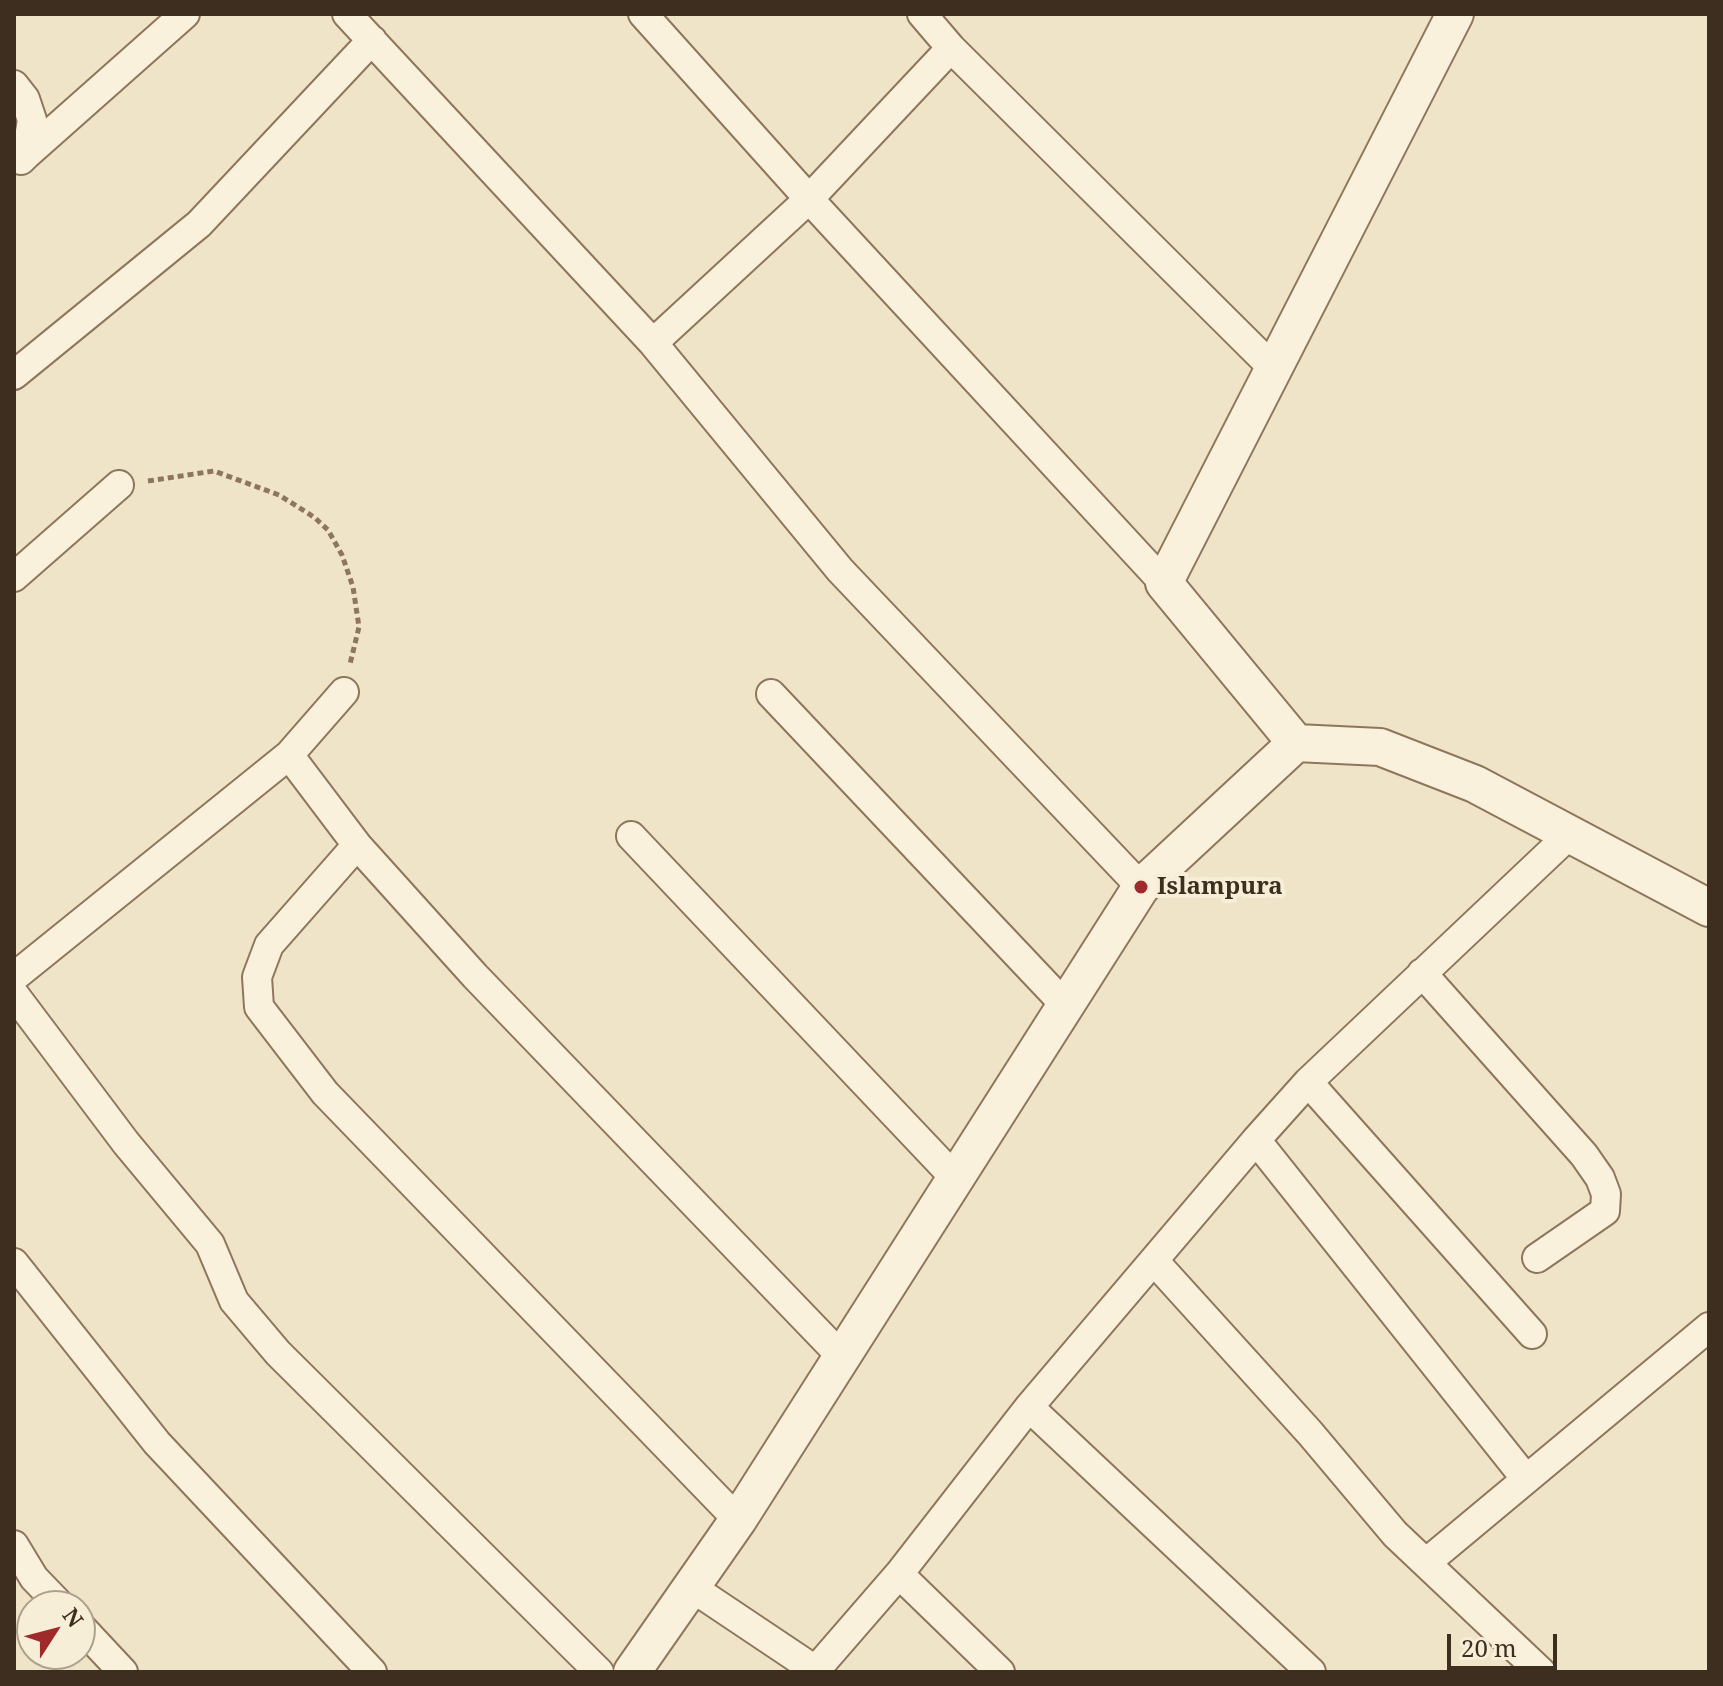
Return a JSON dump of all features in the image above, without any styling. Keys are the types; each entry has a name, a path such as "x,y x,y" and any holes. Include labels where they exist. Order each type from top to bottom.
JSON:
{"street":[{"path":"20,160 185,14"},
{"path":"347,14 653,343 840,570 1141,887"},
{"path":"643,14 809,199 1164,583 1296,743"},
{"path":"922,14 951,48 1273,368"},
{"path":"1164,583 1455,14"},
{"path":"14,375 199,224 372,40"},
{"path":"653,343 809,199 951,48"},
{"path":"14,85 25,99 32,120 20,160"},
{"path":"14,577 119,485"},
{"path":"14,977 289,755 344,692"},
{"path":"771,694 1066,1006"},
{"path":"632,1672 738,1520 1141,887 1296,743 1380,747 1475,784 1709,908"},
{"path":"289,755 357,845 475,976 842,1357"},
{"path":"691,1587 816,1671 899,1574 1029,1407 1308,1082 1569,835"},
{"path":"631,836 956,1179"},
{"path":"357,845 269,945 257,977 259,1007 325,1093 738,1520"},
{"path":"1422,973 1584,1155 1600,1178 1606,1194 1605,1211 1537,1258"},
{"path":"14,994 126,1143 210,1244 234,1301 278,1353 599,1672"},
{"path":"1308,1082 1532,1334"},
{"path":"1256,1140 1526,1479"},
{"path":"1155,1262 1310,1433 1395,1534 1541,1672"},
{"path":"14,1263 157,1443 372,1672"},
{"path":"1427,1562 1709,1327"},
{"path":"1029,1407 1311,1672"},
{"path":"14,1545 34,1578 46,1590"},
{"path":"899,1574 1000,1672"},
{"path":"96,1643 123,1672"}],"path":[{"path":"119,485 214,471 279,495 314,517 328,530 342,555 353,587 359,627 344,692"}],"place":[{"name":"Islampura","path":"1141,887"}]}
